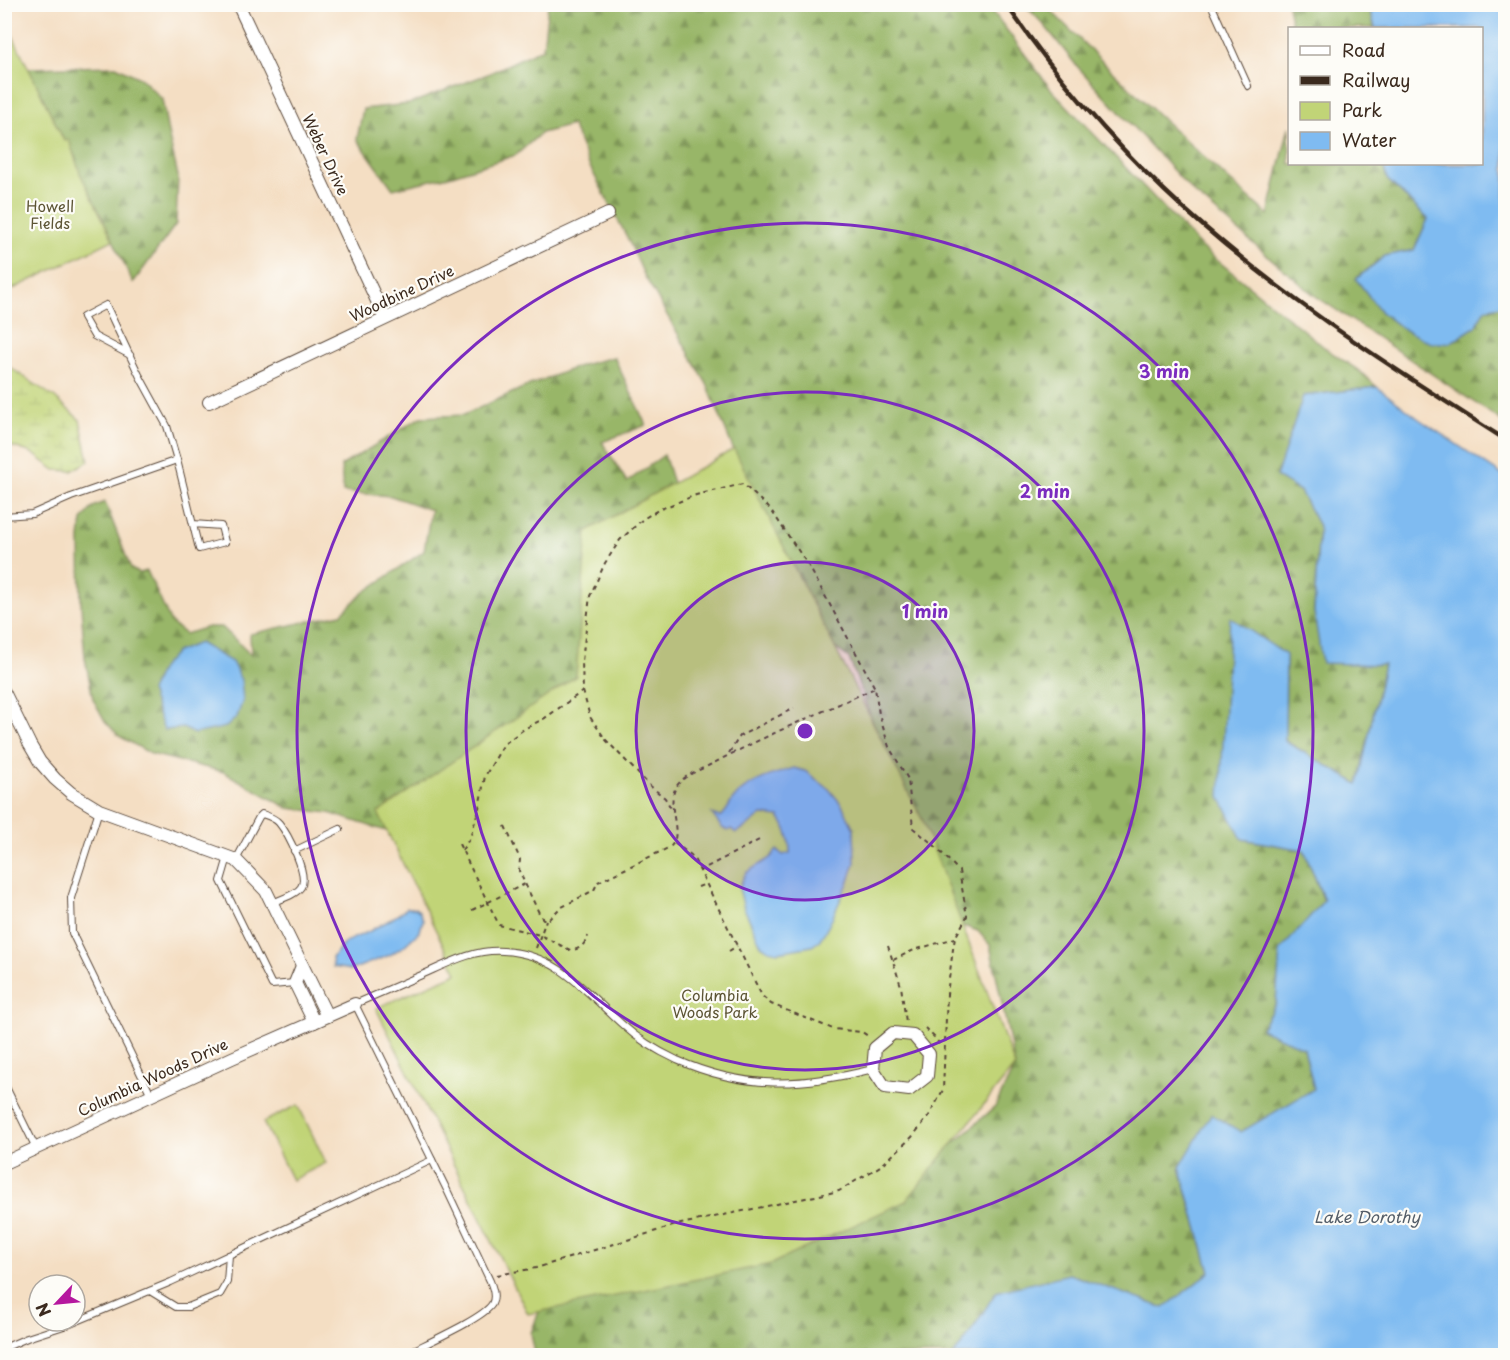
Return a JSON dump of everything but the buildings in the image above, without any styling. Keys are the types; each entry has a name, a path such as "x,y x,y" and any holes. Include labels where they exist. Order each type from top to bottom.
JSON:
{"street":[{"name":"Weber Drive","path":"238,4 385,318"},
{"name":"Woodbine Drive","path":"209,402 608,214"},
{"path":"4,692 40,762 71,793 99,810 232,858 266,891 327,1016"},
{"path":"302,966 295,983 314,1022"},
{"name":"Columbia Woods Drive","path":"5,1162 355,1004"},
{"path":"893,1033 905,1034 913,1035 929,1054 927,1076 909,1090 885,1087 873,1069 875,1048 893,1033"}],"lane":[{"path":"1211,4 1248,86"},
{"path":"130,355 94,336 83,317 106,305 130,355 139,375 167,426 199,549 225,542 221,526 193,524"},
{"path":"4,516 32,514 71,497 177,460"},
{"path":"99,810 71,898 72,933 151,1095"},
{"path":"272,903 302,887 303,872 278,822 262,814 232,858 221,880 272,985 295,983"},
{"path":"294,851 340,829"},
{"name":"Columbia Woods Drive","path":"355,1004 471,954 503,951 533,956 551,963 592,995 623,1026 648,1044 666,1055 713,1074 754,1082 792,1083 839,1078 873,1069"},
{"path":"355,1004 432,1160 494,1294 493,1303 472,1320 402,1356"},
{"path":"4,1083 36,1148"},
{"path":"4,1348 150,1291 432,1160"},
{"path":"150,1291 176,1307 188,1307 220,1294 227,1282 229,1255"}],"path":[{"path":"487,1276 536,1268 676,1225 839,1191 882,1165 912,1137 929,1116 943,1090 947,994 955,938 967,916 958,871 934,845 913,828 908,779 889,747 874,688 810,568 771,510 742,484 696,495 658,510 643,519 620,540 605,563 590,597 582,661 583,691 590,717 606,740 665,798 672,810"},
{"path":"533,956 546,920 560,908 594,890 598,882 674,843 676,833 672,810 673,794 680,782 726,756 874,688"},
{"path":"462,850 470,838 485,776 504,744 583,691"},
{"path":"726,756 731,752 740,736 794,708"},
{"path":"505,826 520,859 519,871 540,915 546,920"},
{"path":"699,871 763,838"},
{"path":"674,843 691,855 765,1000 833,1029 862,1032 880,1044"},
{"path":"459,844 499,925 540,936 570,950 586,943 588,936"},
{"path":"472,910 525,884"},
{"path":"698,887 706,884"},
{"path":"893,960 914,950 955,938"},
{"path":"729,951 737,946"},
{"path":"888,946 901,986 906,1022 905,1034"}],"green space":[{"path":"548,5 988,5 1050,88 1202,248 1377,387 1303,396 1300,491 1319,526 1314,612 1384,665 1358,784 1285,741 1286,656 1230,618 1242,839 1304,850 1324,901 1280,951 1276,1003 1261,1029 1304,1048 1315,1089 1241,1133 1212,1115 1180,1168 1210,1272 1164,1308 1069,1274 965,1341 953,1355 535,1355 531,1333 542,1303 909,1182 995,1107 1015,1066 990,945 978,931 939,918 849,658 823,639 759,513 707,384 645,277 589,165 572,125 541,133 516,155 449,176 393,189 357,139 363,109 409,104 488,74 543,48"},
{"path":"1025,5 1045,5 1155,112 1268,215 1288,131 1288,165 1383,165 1387,179 1428,219 1414,250 1385,256 1356,279 1381,312 1403,329 1475,327 1485,309 1505,305 1505,423 1314,295 1194,193 1076,65"},
{"path":"1288,5 1368,5 1375,27 1292,27"},
{"name":"Howell Fields","path":"5,20 64,141 69,140 80,173 113,240 5,293"},
{"path":"116,66 142,79 162,99 178,176 176,224 133,283 28,68"},
{"path":"614,357 646,425 602,442 627,482 664,455 673,483 666,500 576,676 405,837 329,813 288,808 224,772 151,754 119,736 105,721 93,699 85,658 81,606 82,520 93,507 105,502 131,569 139,573 147,571 171,623 185,634 208,627 222,627 251,655 250,634 341,614 362,594 424,551 431,510 391,496 343,492 341,466 421,417 464,415 527,386 582,365"},
{"path":"5,364 54,397 80,420 89,461 72,471 55,470 32,453 5,444"},
{"name":"Columbia Woods Park","path":"734,449 923,821 1015,1066 906,1201 771,1264 528,1314 376,1008 457,973 378,813 576,676 587,531"},
{"path":"298,1105 326,1163 292,1180 263,1122"}],"water":[{"path":"1369,5 1505,5 1505,305 1485,309 1475,327 1450,343 1431,343 1403,329 1381,312 1356,279 1385,256 1414,250 1428,219 1387,179 1383,165 1483,165 1483,27 1375,27"},
{"name":"Lake Dorothy","path":"1377,387 1419,419 1505,477 1505,1355 953,1355 965,1341 996,1292 1069,1274 1164,1308 1210,1272 1180,1167 1211,1114 1241,1132 1314,1089 1304,1048 1261,1029 1276,1003 1280,951 1324,900 1304,850 1242,839 1220,797 1230,617 1286,655 1285,741 1358,784 1384,665 1322,663 1314,612 1319,526 1300,491 1276,477 1303,396"},
{"path":"199,643 232,662 241,680 243,700 237,717 226,727 194,734 183,728 164,730 150,691 162,667 176,652"},
{"path":"794,768 805,771 829,789 842,805 854,829 855,863 828,927 819,941 812,946 778,952 761,945 744,908 740,886 747,872 770,858 777,850 783,855 790,853 789,839 784,825 779,817 762,815 736,833 731,829 728,831 722,828 712,814 720,817 739,792 753,783"},
{"path":"407,908 415,908 419,911 423,920 420,931 405,945 390,955 351,970 333,967 332,958 345,942 370,931"}],"railway":[{"path":"1006,4 1042,54 1101,125 1143,170 1204,226 1286,293 1329,324 1506,440"}]}
